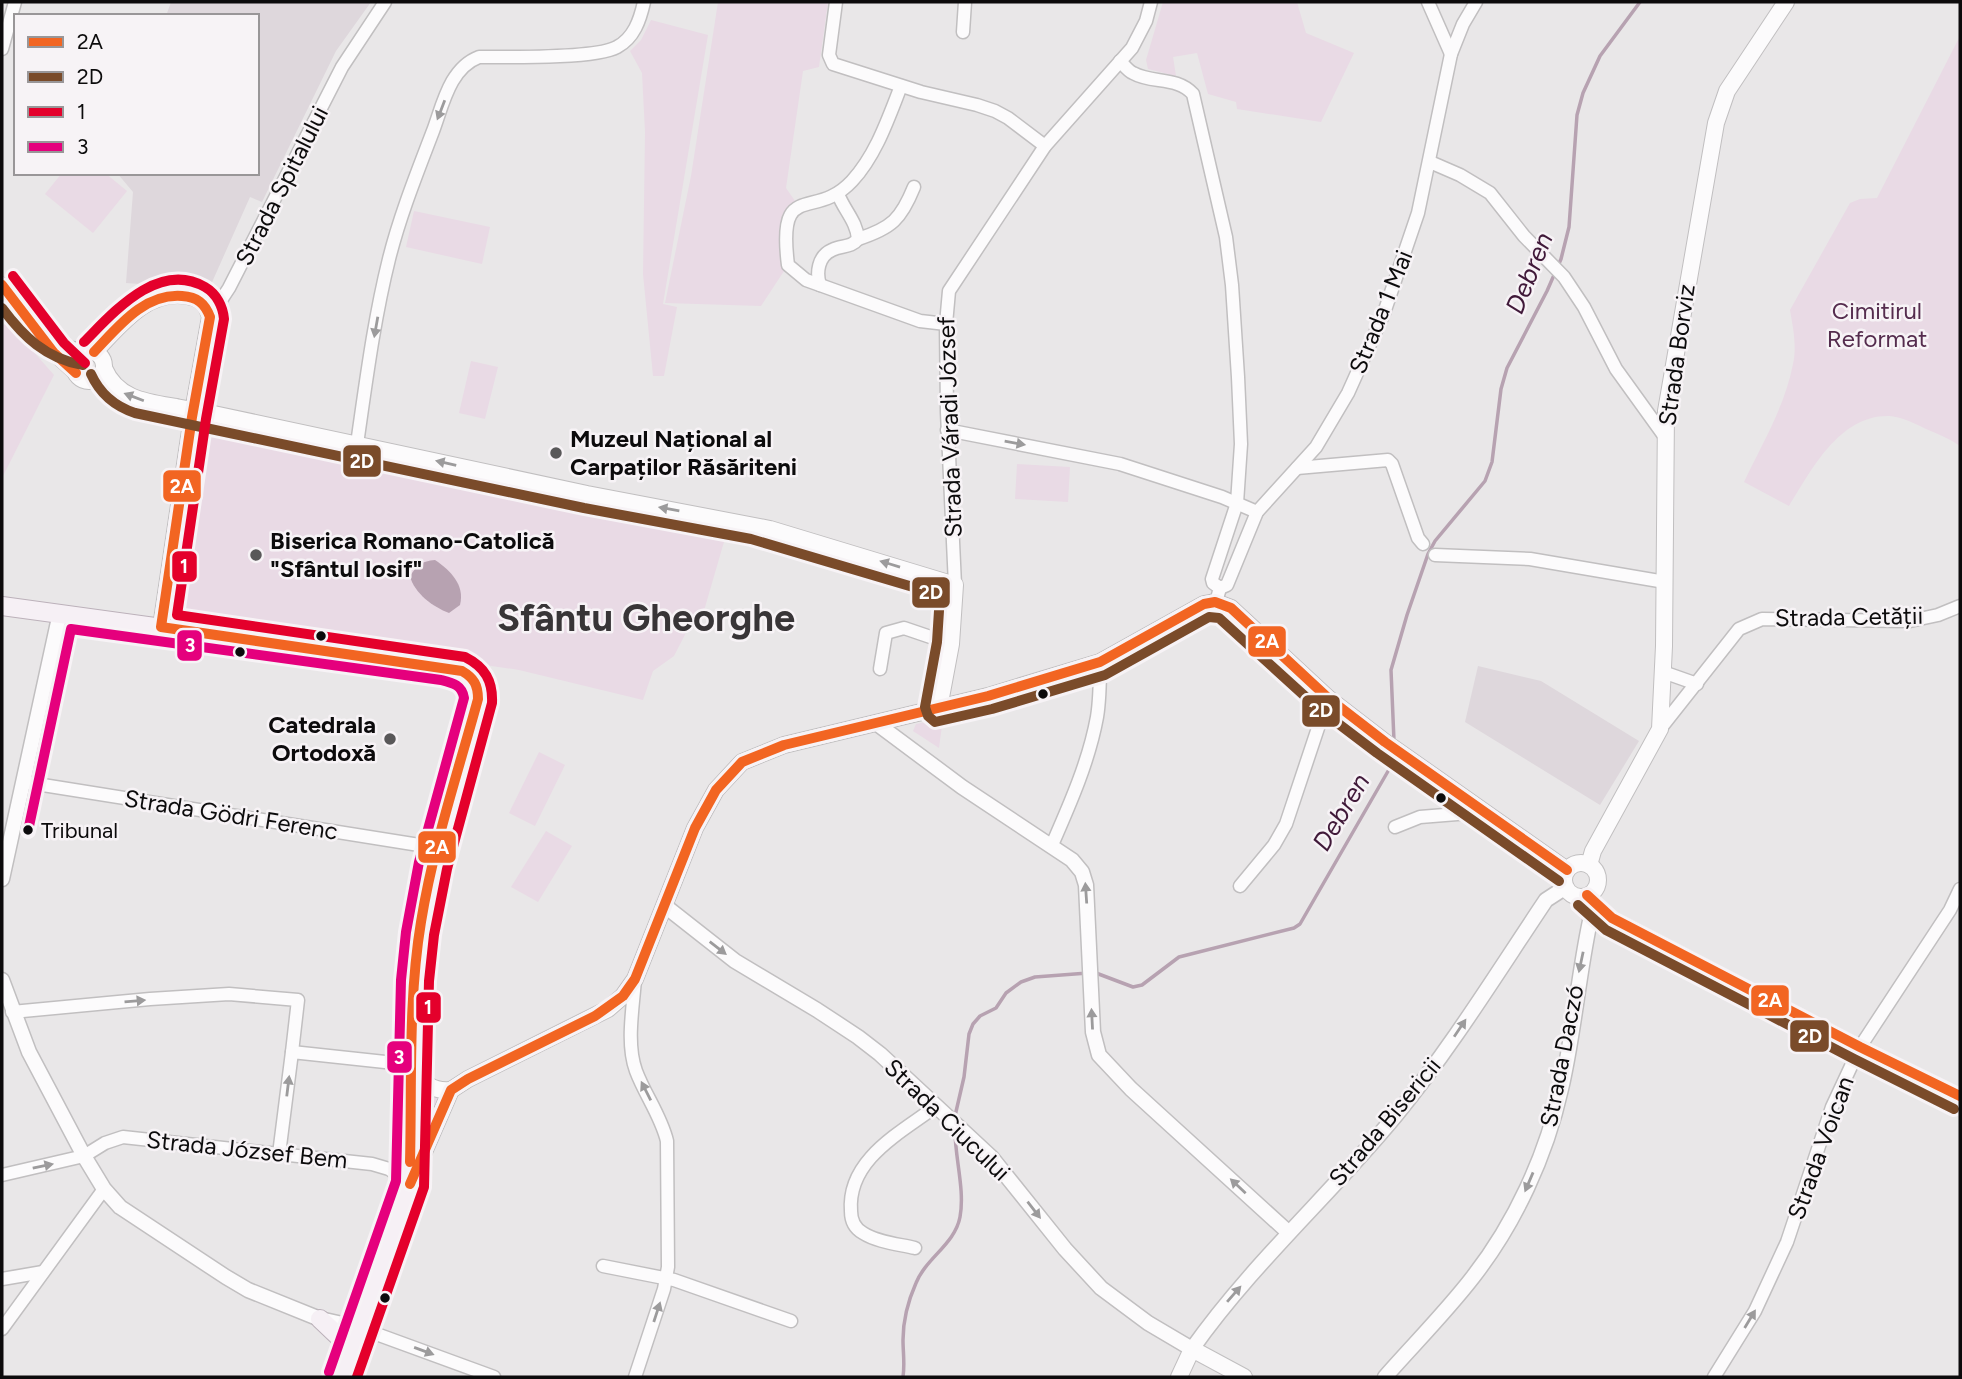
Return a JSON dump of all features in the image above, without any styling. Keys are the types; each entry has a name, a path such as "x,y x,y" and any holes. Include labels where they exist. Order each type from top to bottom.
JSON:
{"main road":[{"name":"Strada Borviz","path":"1660,729 1665,582 1665,437 1670,386 1721,106 1738,73 1786,2"},
{"path":"97,358 100,376 91,380 82,379 76,373 75,360 97,358 127,321 151,300 170,295 188,296 200,300 206,306 210,317"},
{"name":"Strada Spitalului","path":"161,627 192,417 210,317"},
{"path":"97,358 114,385 130,397 564,489 771,529 955,585"},
{"name":"Strada Váradi József","path":"939,708 951,644 955,585"},
{"path":"413,1065 429,1087 442,1091 452,1090 608,1009 623,996 635,979 695,828 727,777 752,756 784,745 988,696 1100,662 1217,595 1328,698 1408,759 1567,870"},
{"path":"2,606 463,671 475,679 478,699 423,912 416,964 410,1184"},
{"path":"1589,865 1593,851 1660,729"},
{"path":"1575,864 1589,865 1596,873 1597,883 1585,896 1573,895 1566,887 1564,879 1567,870 1575,864"},
{"path":"345,1369 410,1184 452,1090"},
{"path":"320,1319 340,1339 345,1369"},
{"path":"1179,1377 1192,1349"},
{"name":"Strada Ciucului","path":"1192,1349 1244,1377"}],"street":[{"path":"2,49 15,2"},
{"name":"Strada Spitalului","path":"210,317 229,288 342,67 385,2"},
{"path":"357,444 380,300 401,220 452,81 461,68 479,57 583,54 619,47 638,24 644,2"},
{"path":"836,2 829,55 833,64 901,86 995,111 1045,146"},
{"path":"963,32 965,2"},
{"name":"Strada Váradi József","path":"955,585 947,430 946,324 952,285 1045,146 1140,35 1151,2"},
{"path":"1428,2 1451,54"},
{"name":"Strada 1 Mai","path":"1217,595 1227,585 1257,512 1316,447 1362,364 1403,261 1418,213 1451,54 1463,24 1476,2"},
{"path":"1120,61 1133,74 1187,87 1194,93 1226,237 1232,285 1241,444 1237,503 1212,579 1217,595"},
{"path":"901,86 876,146 863,167 838,194 797,206 789,218 784,236 788,265 806,280 920,321 946,324"},
{"path":"1430,162 1460,175 1490,193 1524,236 1564,277 1584,307 1616,369 1665,437"},
{"path":"820,285 817,275 819,265 826,254 877,233 904,212 914,187"},
{"path":"838,194 846,213 852,219 858,239"},
{"path":"2,285 8,304 35,326 64,348 97,358"},
{"path":"35,326 54,353 76,373"},
{"path":"947,430 1120,464 1257,512"},
{"path":"1297,468 1388,460 1392,464 1418,538 1423,544"},
{"path":"1435,555 1530,559 1665,582"},
{"name":"Strada Cetății","path":"1660,729 1739,629 1762,619 1910,621 1938,615 1960,606"},
{"path":"2,879 60,613"},
{"path":"880,669 886,633 904,628 951,644"},
{"path":"1052,845 1073,797 1094,731 1100,697 1100,662"},
{"path":"1663,672 1697,684"},
{"path":"1240,886 1274,845 1286,824 1328,698"},
{"path":"900,717 908,748"},
{"path":"876,723 962,787 1072,860 1085,878 1093,1032 1099,1055 1131,1089 1288,1232"},
{"name":"Strada Gödri Ferenc","path":"24,782 438,848"},
{"path":"1395,827 1420,817 1482,812"},
{"name":"Strada Bisericii","path":"1192,1349 1228,1301 1288,1232 1395,1116 1442,1055 1546,901 1566,887"},
{"name":"Strada Voican","path":"1714,1377 1755,1311 1787,1242 1832,1107 1860,1047 1950,910 1960,889"},
{"path":"1585,896 1612,918 1960,1096"},
{"name":"Strada Daczó","path":"1385,1377 1490,1255 1525,1191 1539,1158 1561,1089 1590,921 1585,896"},
{"name":"Strada Ciucului","path":"665,906 735,961 858,1037 1006,1173 1065,1249 1101,1288 1140,1318 1192,1349"},
{"path":"635,979 632,1040 636,1072 658,1115 667,1141 669,1250 667,1279 635,1377"},
{"path":"2,980 29,1052 84,1156 104,1189 120,1207 226,1278 273,1301 320,1319 360,1328 494,1377"},
{"path":"12,1012 229,995 298,1000 279,1154"},
{"path":"292,1052 413,1065"},
{"path":"915,1248 862,1233 855,1227 851,1217 850,1202 853,1186 877,1149 934,1107"},
{"name":"Strada József Bem","path":"2,1175 84,1156 105,1143 123,1137 382,1166 410,1184"},
{"path":"2,1329 104,1189"},
{"path":"603,1266 667,1279 791,1321"},
{"path":"2,1279 43,1272"}],"shaded area":[{"path":"171,2 371,2 336,51 262,202 250,197 209,289 126,283 133,192 119,175 259,175 259,14 167,14"},
{"path":"435,560 459,585 460,605 449,613 425,599 410,576 420,564"},
{"path":"1478,666 1541,681 1639,741 1600,805 1465,722"}],"green space":[{"path":"718,2 828,2 819,67 803,71 786,188 800,208 784,236 788,265 761,306 665,303 691,176"},
{"path":"1163,2 1297,2 1306,33 1354,53 1321,122 1237,109 1236,102 1208,94 1197,53 1173,57 1176,76 1148,69 1146,60"},
{"path":"651,20 708,35 663,304 677,307 664,376 653,376 643,274 645,132 642,73 630,51 641,40"},
{"name":"Cimitirul Reformat","path":"1960,36 1960,446 1904,419 1890,416 1872,418 1856,424 1829,446 1789,506 1744,482 1772,424 1789,380 1795,351 1790,310 1850,203 1860,199 1877,198"},
{"path":"60,175 107,175 127,191 93,233 45,194"},
{"path":"414,211 490,227 482,264 406,247"},
{"path":"9,324 54,375 2,478 2,325"},
{"path":"471,361 498,367 485,419 459,413"},
{"path":"205,418 726,535 701,621 693,619 674,656 653,671 643,700 519,670 173,618"},
{"path":"1017,464 1070,467 1068,502 1015,499"},
{"path":"943,718 939,748 913,731 916,724"},
{"path":"539,752 565,765 535,826 509,813"},
{"path":"546,831 572,846 538,902 511,887"},
{"path":"421,1086 445,1095 416,1161"}],"waterway":[{"name":"Debren","path":"1394,741 1391,670 1407,615 1435,541 1485,481 1492,462 1501,389 1507,368 1561,259 1569,227 1577,115 1583,93 1600,56 1640,2"},
{"name":"Debren","path":"1096,973 1133,987 1142,985 1179,957 1294,928 1300,924 1391,766 1394,755"},
{"name":"Debren","path":"955,1116 964,1077 969,1034 980,1016 996,1008 1006,993 1021,982 1035,977 1088,973"},
{"name":"Debren","path":"903,1377 906,1311 921,1274 947,1243 960,1217 961,1196 955,1131"}],"transit line":[{"name":"1","path":"13,276 64,343 85,363"},
{"name":"1","path":"84,342 138,294 170,280 187,280 205,287 219,301 224,319 177,615 465,657 483,670 491,688 492,703 447,869 434,935 429,981 424,1187 357,1377"},
{"name":"2A","path":"2,285 54,353 76,373"},
{"name":"2A","path":"94,352 122,323 156,300 182,296 192,298 203,304 210,317 192,417 161,627 462,671 470,676 476,686 478,699 446,810 421,922 412,1011 410,1162"},
{"name":"2D","path":"2,308 18,328 37,345 58,358 83,365"},
{"name":"2D","path":"91,374 108,398 135,413 584,508 751,539 940,595 937,642 925,707 928,716 935,722 992,709 1105,675 1209,617 1219,618 1319,709 1559,881"},
{"name":"2A","path":"410,1184 451,1090 595,1016 623,996 635,979 695,828 716,790 742,762 784,745 988,696 1100,662 1204,604 1215,602 1231,608 1328,698 1385,742 1567,870"},
{"name":"3","path":"28,831 71,629 441,680 461,690 464,698 419,862 406,932 401,980 396,1181 329,1372"},
{"name":"2A","path":"1587,895 1612,918 1960,1096"},
{"name":"2D","path":"1578,905 1606,930 1954,1109"}],"place":[{"name":"Muzeul Național al Carpaților Răsăriteni","path":"556,453"},
{"name":"Biserica Romano-Catolică \"Sfântul Iosif\"","path":"256,555"},
{"name":"Catedrala Ortodoxă","path":"390,739"},
{"name":"Tribunal","path":"28,830"}],"district":[{"name":"Sfântu Gheorghe","path":"646,618"}]}
